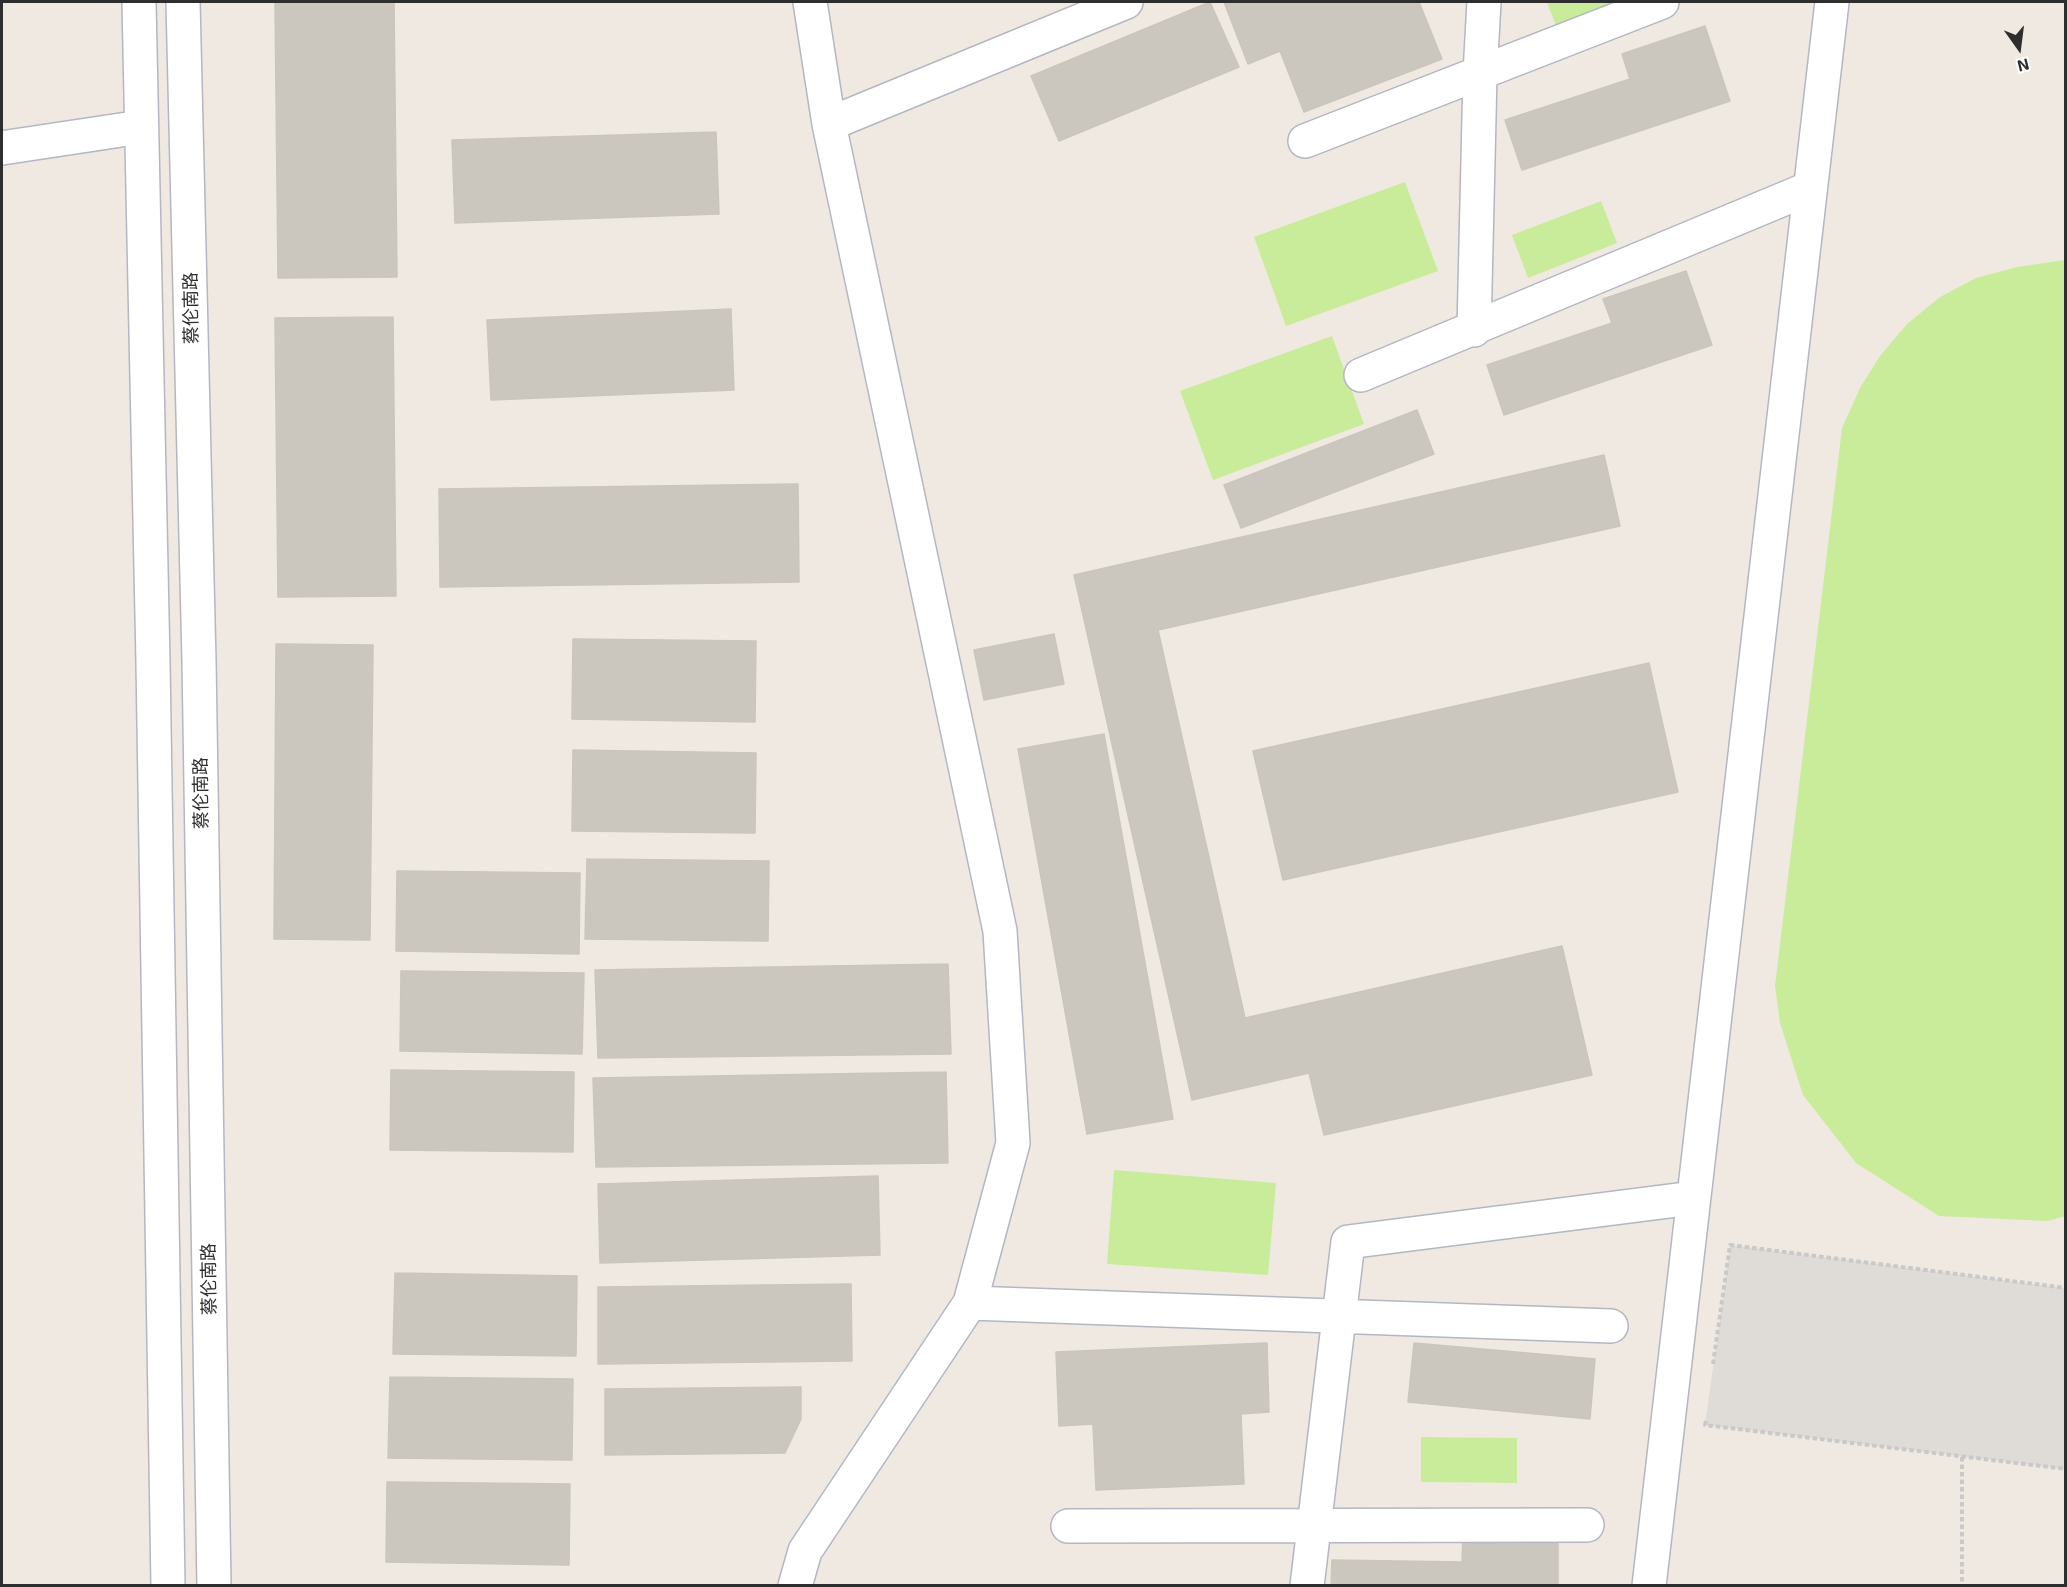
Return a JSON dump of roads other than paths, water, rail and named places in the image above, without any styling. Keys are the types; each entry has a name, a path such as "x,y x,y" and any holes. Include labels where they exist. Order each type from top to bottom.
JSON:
{"street":[{"path":"139,2 154,687 168,1586"},
{"name":"蔡伦南路","path":"183,2 199,661 214,1586"},
{"path":"795,1586 805,1551 970,1303 1013,1143 1000,931 829,124 810,2"},
{"path":"829,124 1126,2"},
{"path":"1474,330 1480,74 1484,2"},
{"path":"1305,141 1662,2"},
{"path":"1649,1586 1832,2"},
{"path":"2,148 141,127"},
{"path":"1361,375 1474,330 1810,188"},
{"path":"1307,1586 1348,1242 1694,1198"},
{"path":"970,1303 1611,1326"},
{"path":"1068,1526 1587,1525"}]}
